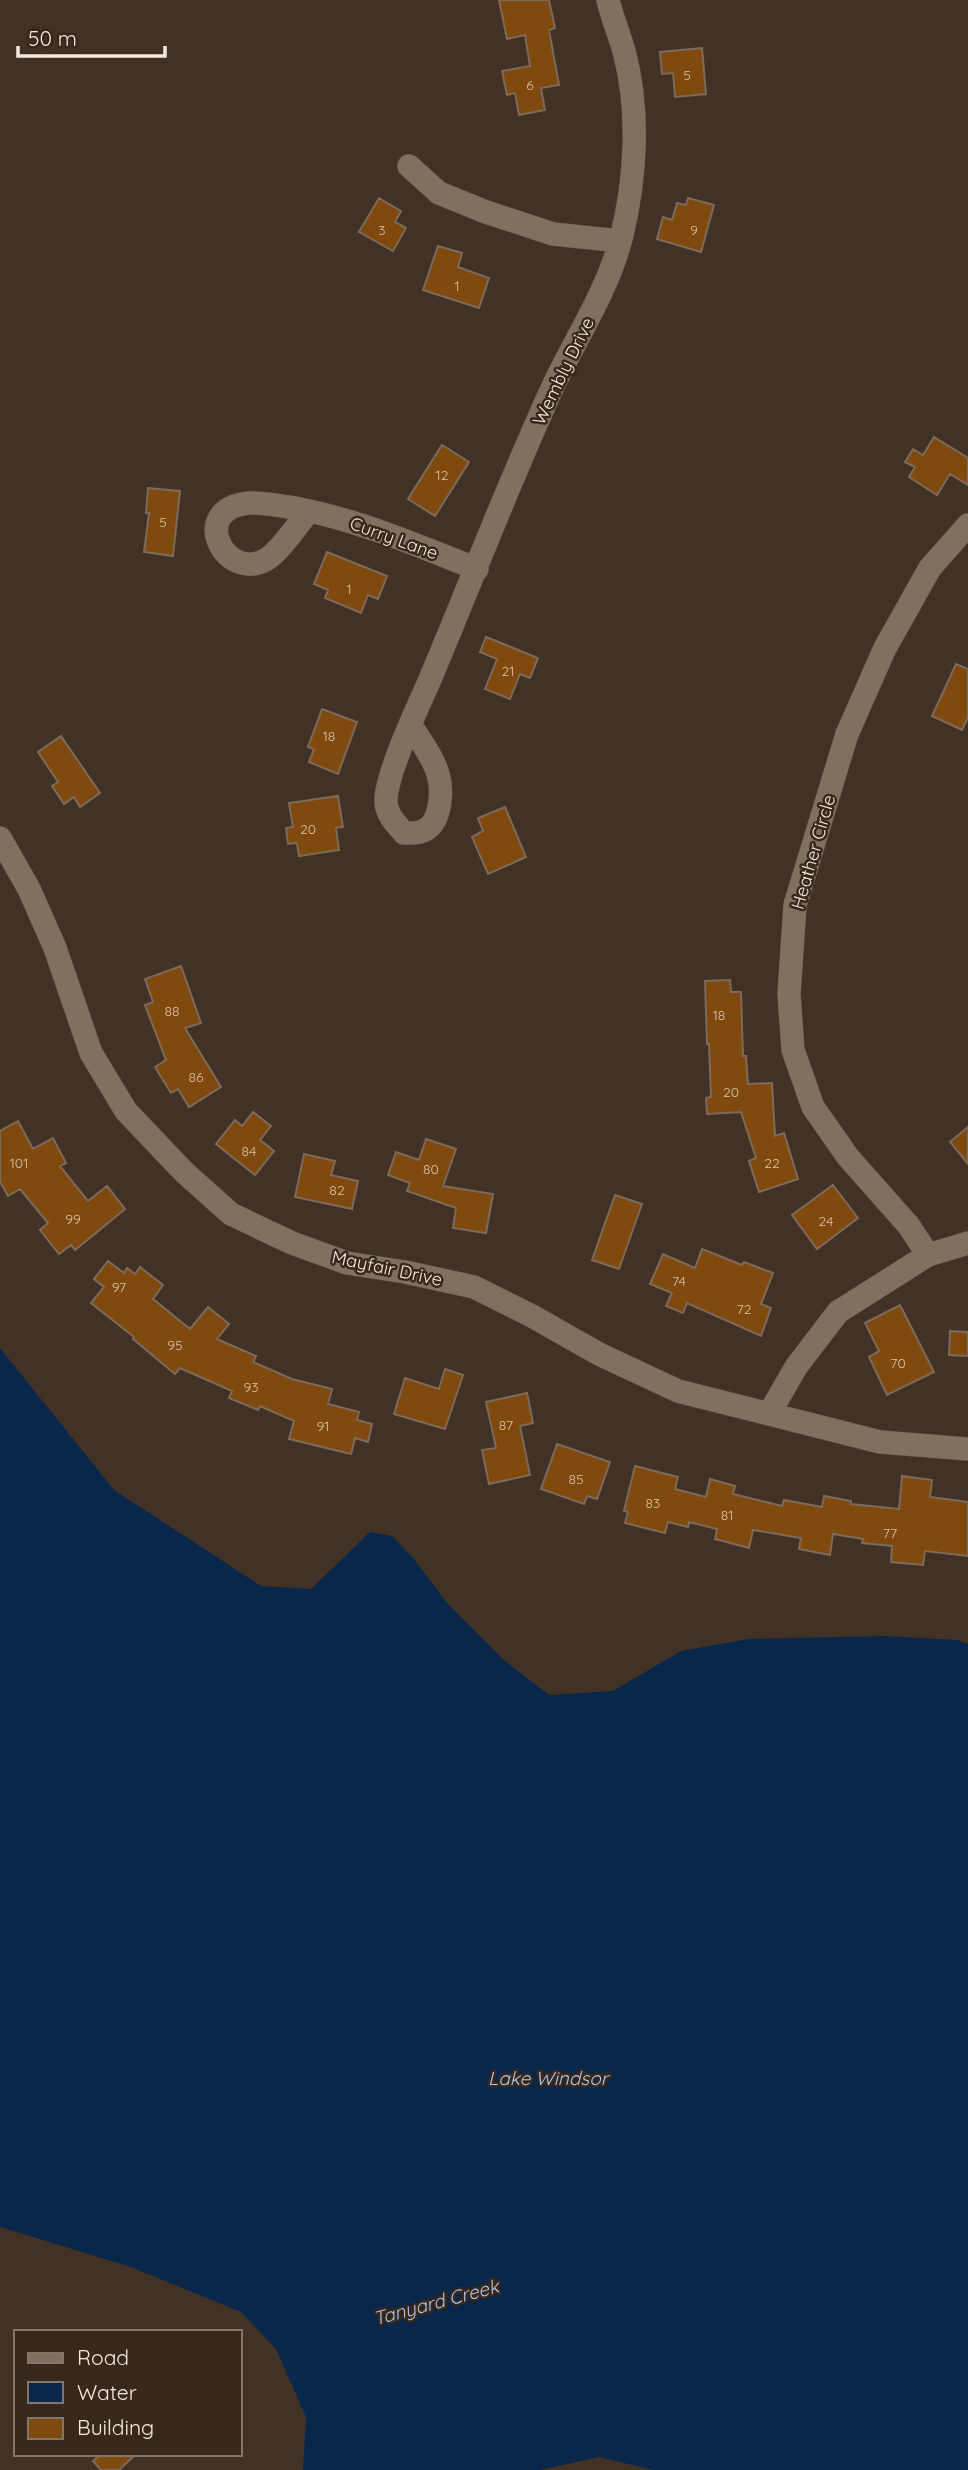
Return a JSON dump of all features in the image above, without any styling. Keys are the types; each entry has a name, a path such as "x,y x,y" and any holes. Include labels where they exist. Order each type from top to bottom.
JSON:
{"street":[{"name":"Wembly Drive","path":"411,726 551,390 597,302 620,240 631,185 634,127 624,52 608,0"},
{"path":"409,166 439,194 486,212 553,234 620,240"},
{"name":"Curry Lane","path":"309,511 387,534 477,569"},
{"name":"Heather Circle","path":"928,1255 909,1226 848,1157 813,1107 793,1050 789,994 794,905 847,734 886,648 930,568 968,525"},
{"name":"Mayfair Drive","path":"0,838 29,888 55,948 91,1052 126,1111 184,1172 231,1214 292,1243 347,1263 474,1287 599,1354 678,1391 880,1442 968,1449"},
{"path":"769,1414 796,1367 838,1312 928,1255 968,1243"}],"water":[{"name":"Lake Windsor","path":"0,1348 114,1490 261,1586 311,1589 370,1532 392,1536 414,1559 447,1603 505,1661 549,1695 613,1691 681,1651 749,1639 885,1636 958,1640 968,1644 968,2470 654,2470 598,2457 541,2470 303,2470 306,2417 276,2349 241,2312 131,2267 0,2227"}],"building":[{"path":"499,0 549,0 555,28 549,30 559,85 541,88 545,110 519,115 515,93 507,95 502,71 530,66 525,35 507,39"},
{"path":"702,48 706,94 675,97 673,73 662,74 660,52"},
{"path":"379,198 401,211 395,222 406,228 393,251 359,232"},
{"path":"688,198 714,205 701,252 657,239 663,217 672,220 677,203 686,205"},
{"path":"438,246 462,253 458,267 489,278 479,308 423,290"},
{"path":"934,437 968,458 968,485 950,474 937,495 909,477 915,467 905,462 913,449 923,455"},
{"path":"442,445 469,462 435,516 408,499"},
{"path":"148,488 180,491 173,556 144,552 149,513 146,513"},
{"path":"327,552 387,576 378,599 368,595 361,613 325,598 328,590 314,584"},
{"path":"486,637 538,658 530,678 520,674 510,699 485,689 497,659 480,652"},
{"path":"956,664 968,669 968,717 962,730 932,716"},
{"path":"322,709 357,722 338,774 309,762 314,749 308,747"},
{"path":"61,736 100,793 80,807 74,797 64,804 52,786 58,782 38,752"},
{"path":"338,796 343,827 336,828 339,850 299,856 297,843 288,844 286,828 293,827 289,803"},
{"path":"505,807 526,857 488,874 472,837 483,831 478,818"},
{"path":"181,966 201,1023 185,1028 221,1087 189,1107 178,1089 171,1093 155,1067 166,1060 145,1005 153,1002 145,979"},
{"path":"730,980 731,992 741,992 743,1056 746,1056 748,1084 772,1083 775,1136 784,1133 798,1179 759,1192 749,1161 756,1158 741,1112 707,1114 706,1098 711,1097 705,981"},
{"path":"253,1112 271,1126 260,1140 274,1151 255,1175 216,1144 235,1120 242,1126"},
{"path":"18,1121 33,1149 53,1138 66,1163 60,1166 88,1201 107,1186 125,1209 75,1250 71,1245 59,1254 40,1230 48,1223 20,1189 8,1196 0,1182 0,1131"},
{"path":"968,1127 968,1164 950,1142"},
{"path":"426,1139 456,1149 443,1186 493,1194 486,1233 453,1228 456,1208 407,1191 410,1183 388,1175 396,1152 419,1160"},
{"path":"304,1154 335,1161 331,1175 358,1181 352,1209 295,1197"},
{"path":"833,1185 858,1218 817,1249 792,1215"},
{"path":"615,1195 642,1204 619,1269 592,1260"},
{"path":"702,1249 742,1265 744,1262 773,1273 761,1304 771,1308 761,1336 687,1303 683,1313 666,1306 672,1293 650,1284 663,1254 695,1268"},
{"path":"108,1261 124,1273 127,1268 135,1274 140,1267 163,1285 153,1299 190,1329 208,1307 229,1324 217,1339 256,1356 253,1362 292,1379 332,1389 328,1404 359,1412 357,1420 372,1424 368,1442 355,1438 351,1454 289,1439 294,1421 260,1406 258,1410 229,1398 232,1391 180,1368 175,1374 91,1303 104,1287 94,1279"},
{"path":"900,1305 934,1372 887,1395 869,1357 879,1351 865,1323"},
{"path":"950,1331 968,1332 968,1356 949,1355"},
{"path":"445,1369 463,1375 445,1429 394,1414 405,1378 439,1389"},
{"path":"527,1393 533,1423 520,1426 530,1475 489,1484 482,1450 496,1448 486,1402"},
{"path":"557,1444 610,1462 597,1499 587,1496 584,1504 541,1489"},
{"path":"635,1466 678,1477 675,1489 706,1497 710,1479 735,1486 733,1494 782,1506 784,1500 822,1507 824,1496 851,1501 851,1504 899,1509 902,1476 932,1480 930,1497 968,1502 968,1556 925,1551 923,1565 891,1562 892,1546 862,1543 863,1539 833,1534 830,1555 799,1549 801,1538 753,1530 749,1548 715,1539 717,1529 689,1522 688,1527 668,1522 665,1533 625,1523 628,1512 624,1511"},
{"path":"99,2456 134,2456 119,2470 101,2470 93,2461"}],"water label":[{"name":"Tanyard Creek","path":"436,2302"}]}
